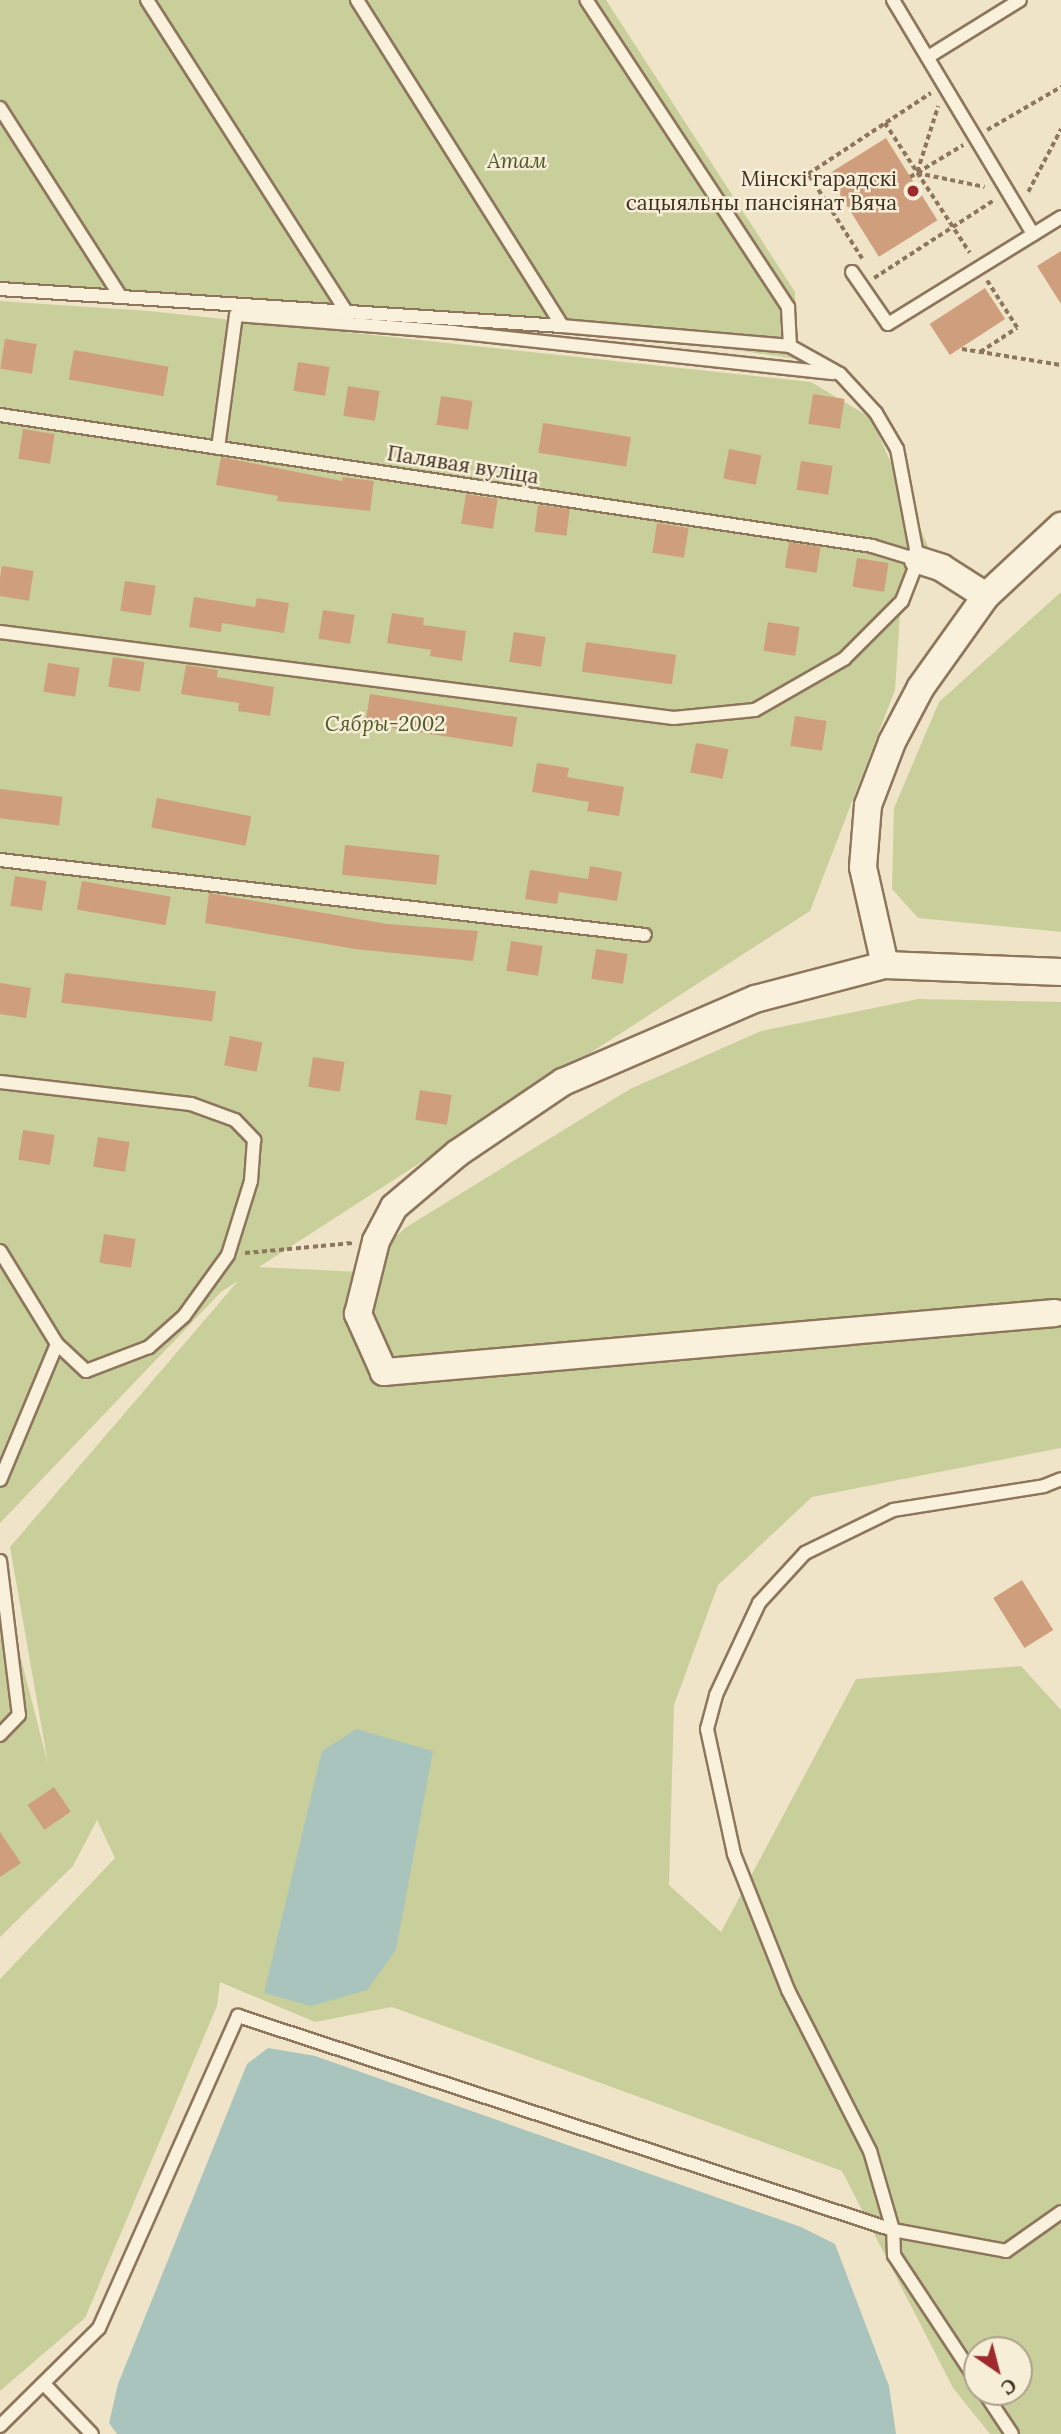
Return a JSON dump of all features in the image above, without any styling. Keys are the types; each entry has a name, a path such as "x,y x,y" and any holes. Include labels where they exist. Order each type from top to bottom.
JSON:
{"street":[{"path":"885,964 863,867 868,805 892,742 921,687 986,596 1061,526"},
{"path":"918,561 942,568 986,596"},
{"path":"1055,1313 384,1372 358,1314 376,1241 394,1207 458,1153 563,1082 755,999 885,964 1061,972"}],"lane":[{"path":"147,0 346,311"},
{"path":"357,0 562,326"},
{"path":"586,0 788,307 790,346"},
{"path":"893,0 1033,234"},
{"path":"928,57 1020,0"},
{"path":"0,108 121,298"},
{"path":"852,272 888,324 1061,217"},
{"path":"0,289 562,326 790,346 840,374 876,412 897,449 918,561 902,601 844,659 755,710 674,718 0,632"},
{"path":"218,448 236,315 453,332 840,374"},
{"name":"Палявая вуліца","path":"0,415 872,546 918,561"},
{"path":"0,860 645,935"},
{"path":"0,1082 191,1104 235,1120 254,1140 251,1181 229,1255 184,1317 149,1347 86,1371 57,1344 0,1251"},
{"path":"0,1480 57,1344"},
{"path":"963,2360 894,2255 892,2230 870,2151 788,1990 734,1854 707,1729 716,1695 759,1603 805,1553 893,1510 1044,1486 1061,1479"},
{"path":"0,1561 19,1715 0,1735"},
{"path":"0,2426 99,2328 238,2016 892,2230 1006,2251 1061,2212"},
{"path":"44,2384 92,2434"},
{"path":"993,2406 1012,2434"}],"path":[{"path":"874,278 808,174 945,84"},
{"path":"917,173 945,84"},
{"path":"910,177 1061,87"},
{"path":"885,122 1017,328 980,352"},
{"path":"1019,210 1061,129"},
{"path":"917,173 1008,191"},
{"path":"861,286 1008,191"},
{"path":"962,349 1061,365"},
{"path":"229,1255 376,1241"}],"green space":[{"name":"Атам","path":"0,0 606,0 795,292 797,359 580,327 0,291"},
{"name":"Сябры-2002","path":"0,301 149,311 811,382 871,418 931,553 900,615 895,690 810,911 259,1267 359,1272 405,1228 630,1089 761,1031 918,999 1061,1002 1061,1448 812,1497 718,1585 674,1705 669,1885 721,1932 856,1679 1021,1666 1061,1710 1061,2434 990,2434 967,2406 1033,2406 1033,2336 963,2336 963,2400 953,2388 842,2171 392,2007 315,2022 220,1982 217,2006 85,2318 0,2391 0,1979 115,1858 97,1820 73,1866 0,1937 0,1577 48,1764 10,1547 238,1281 221,1292 0,1523"},
{"path":"1061,592 1061,932 918,918 892,889 894,808 939,702"}],"water":[{"path":"356,1729 433,1751 396,1950 367,1990 311,2006 264,1993 322,1751"},
{"path":"268,2048 315,2056 801,2227 835,2244 889,2386 896,2434 117,2434 109,2423 118,2384 247,2064"}],"building":[{"path":"886,138 937,220 879,257 827,175"},
{"path":"1061,251 1061,304 1037,266"},
{"path":"985,288 1005,319 950,355 930,324"},
{"path":"5,339 37,344 32,374 0,369"},
{"path":"74,350 169,367 163,396 69,380"},
{"path":"298,362 330,367 325,396 293,391"},
{"path":"348,386 380,391 375,421 343,416"},
{"path":"813,394 845,399 840,429 808,424"},
{"path":"441,396 473,401 468,430 436,425"},
{"path":"543,423 631,437 626,467 538,453"},
{"path":"23,429 55,434 50,464 18,459"},
{"path":"729,449 761,455 756,485 723,478"},
{"path":"221,457 342,481 343,477 374,481 370,511 277,501 278,496 216,485"},
{"path":"801,461 833,466 828,495 796,490"},
{"path":"466,494 498,499 493,529 461,524"},
{"path":"538,505 570,509 566,536 535,532"},
{"path":"657,523 689,528 684,558 652,553"},
{"path":"789,542 821,547 817,573 785,568"},
{"path":"857,558 889,563 884,592 852,587"},
{"path":"2,566 34,571 29,601 0,596"},
{"path":"125,581 156,586 151,615 120,611"},
{"path":"194,597 255,607 257,598 289,603 284,633 222,623 221,632 189,627"},
{"path":"323,610 355,615 350,644 318,639"},
{"path":"392,613 424,618 423,625 466,631 462,661 430,656 431,650 387,643"},
{"path":"768,622 800,627 795,656 763,651"},
{"path":"514,632 546,637 541,667 509,662"},
{"path":"586,642 676,655 672,684 582,672"},
{"path":"113,657 145,662 140,692 108,687"},
{"path":"48,663 80,668 75,697 43,692"},
{"path":"186,665 218,670 217,677 274,687 270,716 238,711 239,703 181,694"},
{"path":"370,694 517,717 512,747 365,724"},
{"path":"795,716 827,721 822,751 790,746"},
{"path":"696,743 728,749 723,779 690,772"},
{"path":"537,763 569,768 567,777 624,787 619,816 587,811 589,802 532,792"},
{"path":"0,789 63,797 59,825 0,818"},
{"path":"157,798 251,816 246,846 151,827"},
{"path":"345,845 439,855 436,885 342,875"},
{"path":"590,866 622,872 617,901 559,892 557,904 525,899 530,870 588,879"},
{"path":"15,876 47,881 42,911 10,906"},
{"path":"82,881 171,897 166,925 77,910"},
{"path":"209,893 387,924 478,931 473,961 355,949 205,923"},
{"path":"511,941 543,946 538,976 506,971"},
{"path":"596,949 628,954 623,984 591,979"},
{"path":"65,973 216,992 212,1021 61,1003"},
{"path":"0,983 31,988 26,1018 0,1014"},
{"path":"230,1036 262,1042 257,1072 224,1065"},
{"path":"313,1057 345,1062 340,1092 308,1087"},
{"path":"420,1090 452,1095 447,1125 415,1120"},
{"path":"23,1130 55,1135 50,1165 18,1160"},
{"path":"98,1137 130,1142 125,1172 93,1167"},
{"path":"104,1234 136,1239 131,1268 99,1263"},
{"path":"1022,1580 1053,1630 1024,1648 993,1598"},
{"path":"54,1787 71,1812 44,1830 27,1805"},
{"path":"0,1832 21,1863 0,1877"}],"place":[{"name":"Мінскі гарадскі сацыяльны пансіянат Вяча","path":"913,191"}]}
